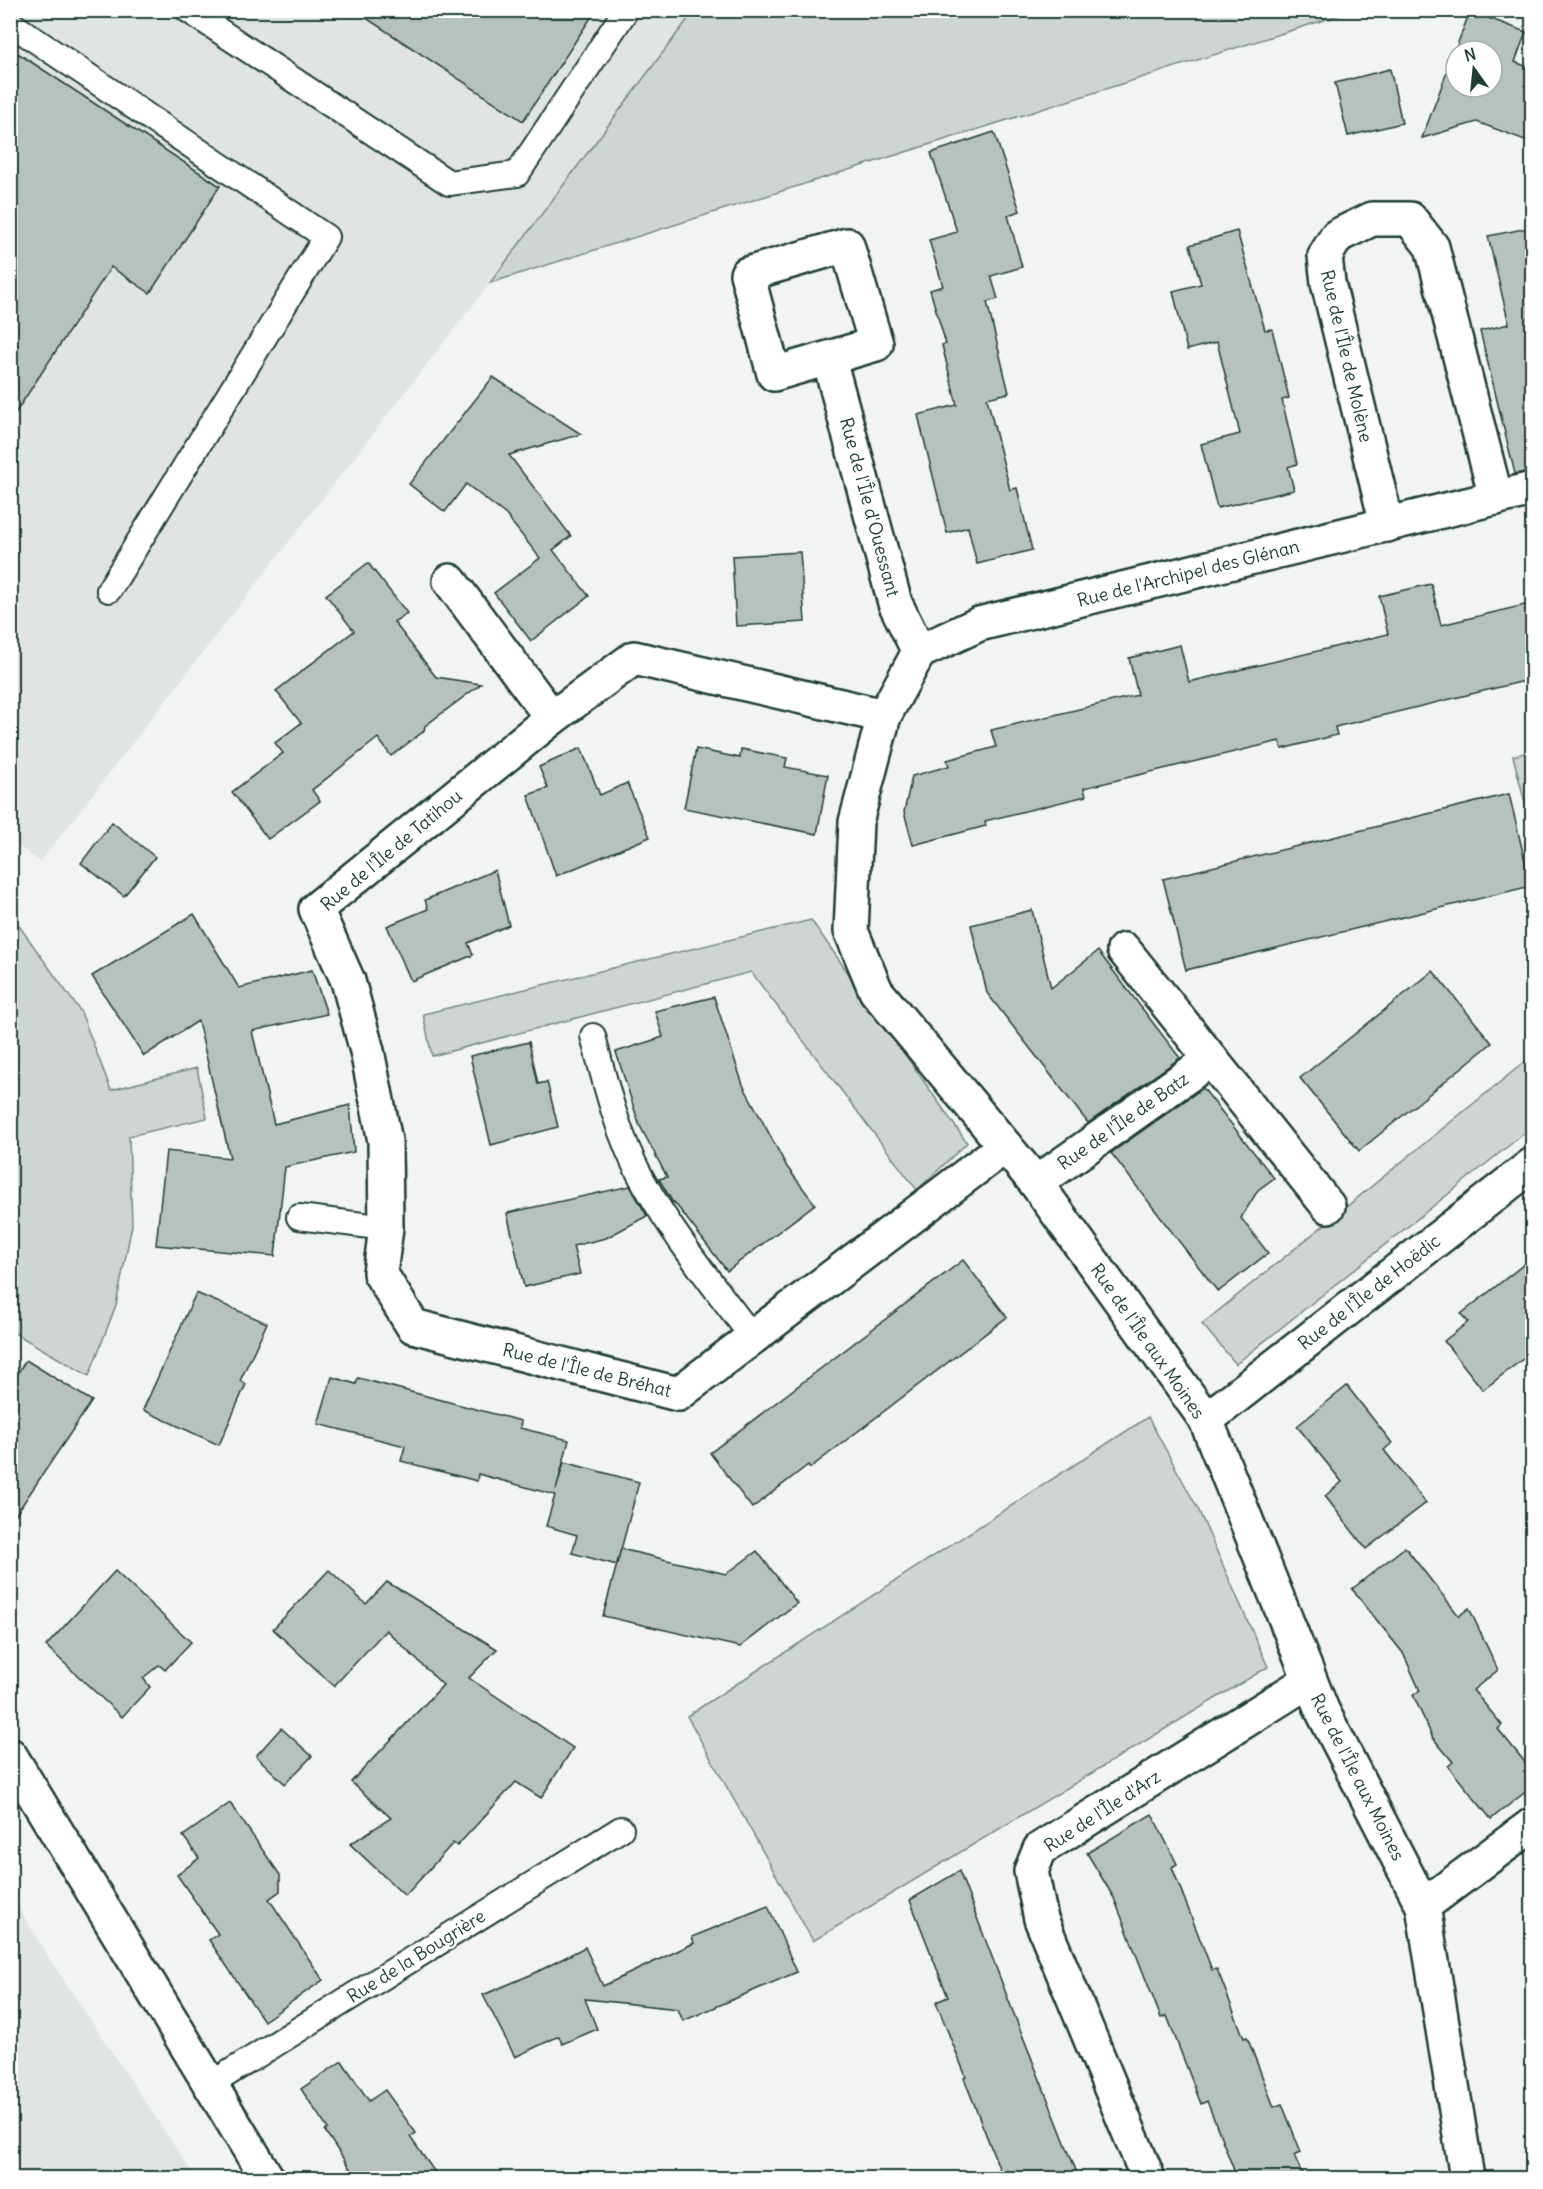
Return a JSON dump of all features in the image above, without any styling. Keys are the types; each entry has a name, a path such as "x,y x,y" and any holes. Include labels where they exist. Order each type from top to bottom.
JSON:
{"street":[{"name":"Rue de l'Île de Molène","path":"1387,525 1328,284 1325,256 1337,236 1372,219 1410,219 1432,247 1496,498"},
{"path":"847,245 876,344 829,360 774,374 747,274 847,245"},
{"name":"Rue de l'Île d'Ouessant","path":"829,360 895,603 919,652"},
{"name":"Rue de l'Archipel des Glénan","path":"919,652 979,624 1533,489"},
{"path":"450,580 552,718"},
{"path":"884,716 919,652"},
{"name":"Rue de l'Île de Tatihou","path":"367,1051 348,981 316,909 552,718 634,658 884,716"},
{"name":"Rue de l'Île aux Moines","path":"884,716 856,822 851,931 876,991 1036,1183 1206,1420 1322,1710 1423,1906 1467,2178"},
{"path":"1124,950 1328,1206"},
{"name":"Rue de l'Île de Bréhat","path":"367,1051 385,1141 386,1228 380,1273 413,1326 678,1394 1005,1146"},
{"name":"Rue de l'Île de Batz","path":"1036,1183 1210,1059"},
{"name":"Rue de l'Île de Hoëdic","path":"1206,1420 1533,1165"},
{"name":"Rue de l'Île d'Arz","path":"1148,2178 1041,1919 1031,1871 1040,1849 1310,1680"},
{"path":"10,1755 267,2178"},
{"path":"1423,1906 1533,1825"}],"lane":[{"path":"188,10 449,183 518,174 626,10"},
{"path":"10,23 326,237 109,590"},
{"path":"593,1036 612,1109 641,1178 681,1243 753,1338"},
{"path":"299,1217 386,1228"},
{"name":"Rue de la Bougrière","path":"211,2084 621,1828"}],"shaded area":[{"path":"694,10 1353,11 490,283"},
{"path":"10,11 694,11 490,283 40,862 10,840"},
{"path":"1532,751 1532,830 1513,756"},
{"path":"811,920 967,1143 917,1190 751,972 432,1056 423,1014"},
{"path":"17,923 81,1012 111,1090 197,1068 207,1118 129,1136 132,1225 116,1305 89,1376 11,1331 10,931"},
{"path":"1532,1056 1532,1127 1236,1364 1202,1324"},
{"path":"1148,1417 1198,1509 1268,1667 813,1941 687,1716"},
{"path":"10,1893 51,1961 196,2178 11,2178"}],"building":[{"path":"354,10 596,10 523,121"},
{"path":"1470,11 1526,32 1515,62 1533,69 1533,143 1477,122 1422,138 1444,80 1444,99 1504,99 1504,39 1459,39"},
{"path":"10,48 220,186 150,293 111,267 10,421"},
{"path":"1390,69 1402,123 1348,136 1335,83"},
{"path":"994,132 1020,211 1008,215 1022,267 991,276 998,299 987,302 1009,393 987,398 1010,490 1017,488 1032,550 977,564 968,527 947,533 918,415 957,405 942,345 946,344 930,290 943,286 929,240 957,232 931,153"},
{"path":"1533,227 1533,471 1515,474 1480,331 1509,324 1488,236"},
{"path":"1237,231 1265,330 1272,329 1289,398 1282,400 1297,464 1288,467 1294,490 1217,508 1201,444 1240,434 1217,342 1187,350 1173,291 1201,284 1190,245"},
{"path":"493,377 581,434 509,455 571,536 553,550 589,596 531,641 494,593 540,558 506,515 466,484 445,512 409,484"},
{"path":"800,552 805,622 736,626 732,556"},
{"path":"368,563 407,613 394,622 436,677 481,684 425,726 424,731 391,756 378,738 312,790 320,801 268,839 232,792 283,753 275,743 301,723 276,691 354,631 326,595"},
{"path":"1431,584 1441,625 1533,603 1533,679 1335,727 1337,735 1282,749 1280,741 1084,788 1086,796 985,821 986,826 913,845 904,812 912,776 949,766 947,760 996,747 991,730 1138,695 1129,658 1180,645 1189,682 1388,634 1379,596"},
{"path":"581,748 600,795 627,783 650,837 556,876 528,795 548,788 539,767"},
{"path":"696,749 740,758 741,749 787,758 785,767 828,775 817,834 684,808"},
{"path":"1509,794 1531,886 1186,970 1163,879"},
{"path":"112,822 155,857 124,896 81,863"},
{"path":"495,870 509,925 468,943 473,955 411,981 387,926 428,909 425,900"},
{"path":"1032,910 1051,988 1098,951 1180,1058 1088,1123 987,993 971,925"},
{"path":"194,914 239,988 312,970 327,1014 252,1031 274,1124 350,1105 354,1152 285,1167 275,1256 156,1245 166,1151 230,1158 198,1021 144,1056 92,976"},
{"path":"1433,971 1492,1043 1359,1151 1300,1078"},
{"path":"714,997 743,1085 787,1167 815,1204 727,1271 673,1203 659,1179 667,1177 639,1124 616,1052 663,1037 655,1011"},
{"path":"529,1042 538,1084 547,1082 558,1127 491,1145 470,1056"},
{"path":"1203,1088 1274,1178 1258,1190 1241,1218 1268,1253 1218,1292 1111,1153"},
{"path":"630,1186 647,1216 606,1238 573,1246 580,1274 524,1287 507,1213"},
{"path":"1533,1257 1533,1351 1483,1390 1444,1341 1468,1322 1461,1314"},
{"path":"963,1260 1007,1317 810,1468 808,1465 752,1508 710,1453"},
{"path":"196,1293 267,1323 240,1381 246,1384 219,1445 143,1410"},
{"path":"26,1360 92,1401 10,1523 10,1385"},
{"path":"332,1377 356,1384 358,1378 521,1421 520,1428 569,1440 556,1490 564,1462 639,1482 617,1565 572,1553 577,1535 546,1526 555,1495 478,1474 477,1481 401,1461 405,1446 318,1424"},
{"path":"1347,1386 1392,1443 1384,1450 1426,1503 1366,1549 1325,1496 1342,1482 1297,1426"},
{"path":"1405,1547 1459,1616 1469,1608 1498,1670 1473,1690 1502,1725 1498,1729 1533,1772 1533,1786 1491,1819 1448,1766 1453,1762 1433,1738 1413,1695 1420,1691 1403,1653 1352,1589"},
{"path":"621,1549 726,1574 757,1551 797,1603 740,1647 603,1616"},
{"path":"329,1570 366,1604 387,1582 497,1649 469,1678 573,1748 541,1798 516,1782 457,1846 453,1843 405,1896 350,1844 391,1818 351,1782 443,1685 386,1630 334,1686 273,1629"},
{"path":"115,1571 191,1642 165,1670 159,1665 143,1678 150,1687 122,1717 46,1646"},
{"path":"281,1728 312,1756 285,1784 256,1756"},
{"path":"230,1803 280,1875 280,1891 269,1899 323,1980 264,2021 209,1940 218,1934 177,1875 199,1858 183,1836"},
{"path":"1152,1814 1177,1864 1172,1867 1212,1970 1217,1969 1274,2107 1282,2104 1301,2152 1294,2155 1304,2178 1237,2178 1207,2101 1201,2104 1167,2016 1161,2018 1114,1898 1087,1853"},
{"path":"959,1871 1079,2178 1003,2178 936,2002 948,1997 910,1900"},
{"path":"768,1906 797,1972 683,2021 678,2009 585,1999 597,2029 562,2044 559,2036 515,2057 483,1995 535,1973 585,1947 603,1986 694,1943 692,1937"},
{"path":"342,2061 369,2101 385,2090 416,2133 410,2137 439,2178 356,2178 325,2131 328,2129 301,2089"}]}
